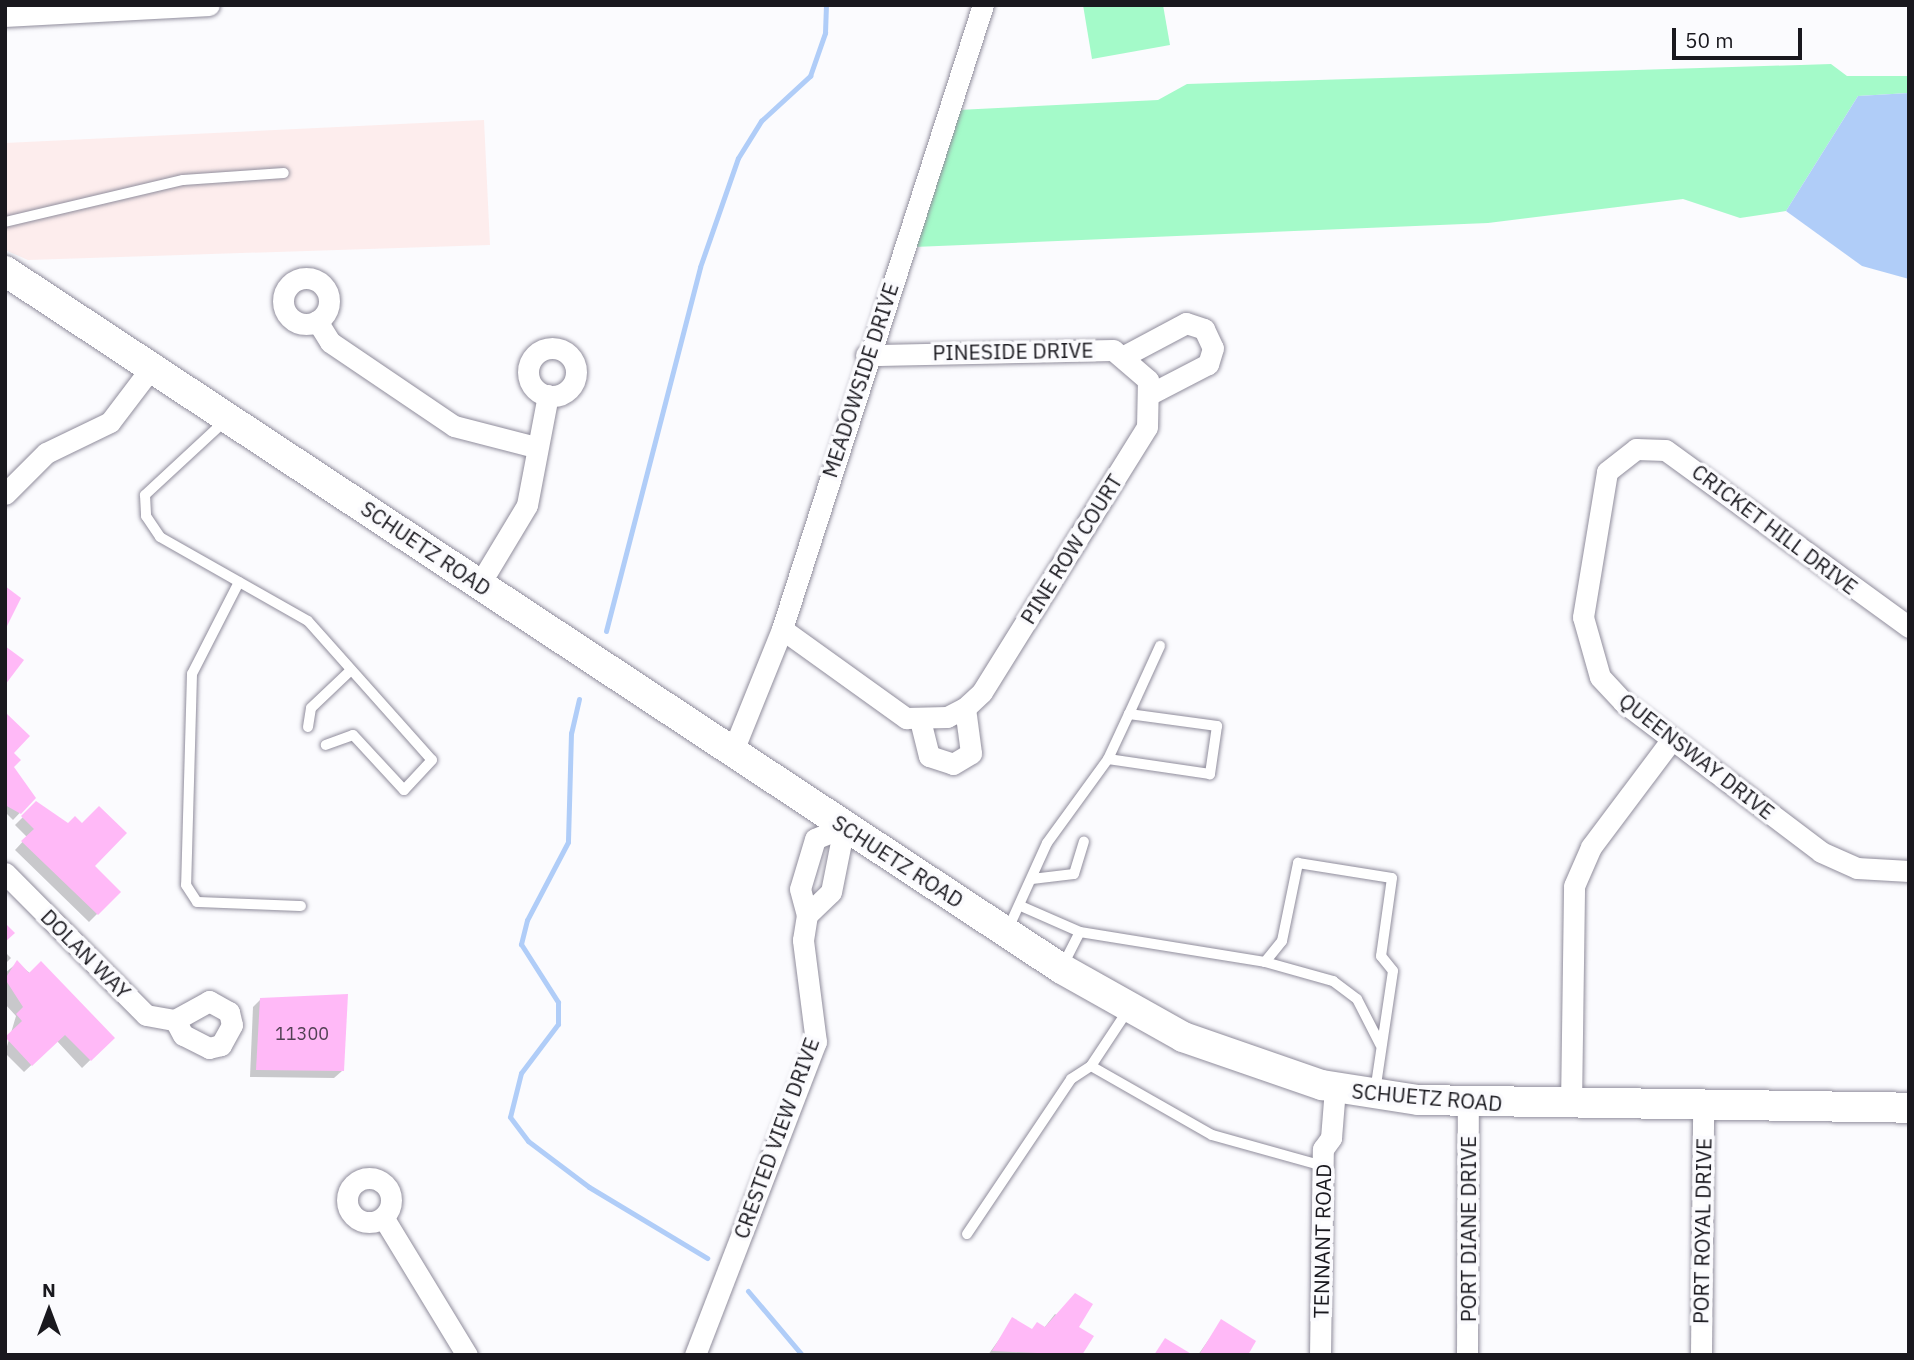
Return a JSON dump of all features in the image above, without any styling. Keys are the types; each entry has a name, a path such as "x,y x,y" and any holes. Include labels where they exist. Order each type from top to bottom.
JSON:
{"main road":[{"name":"SCHUETZ ROAD","path":"5,271 232,415 479,585 844,827 1062,968 1129,1009 1192,1041 1329,1087 1375,1095 1468,1103 1571,1106 1909,1108"}],"street":[{"path":"5,16 125,7 209,5"},
{"name":"MEADOWSIDE DRIVE","path":"732,753 782,629 866,355 983,5"},
{"path":"317,321 330,342 454,426 535,447"},
{"path":"1124,356 1186,323 1203,329 1213,348 1208,364 1150,387"},
{"name":"PINESIDE DRIVE","path":"866,355 1099,348 1124,356 1150,387"},
{"path":"5,494 46,453 110,422 154,364"},
{"name":"PINE ROW COURT","path":"965,708 982,692 1147,427 1150,387"},
{"path":"479,585 527,505 535,447 548,395"},
{"name":"CRICKET HILL DRIVE","path":"1636,449 1650,447 1683,460 1909,627"},
{"name":"QUEENSWAY DRIVE","path":"1636,449 1616,458 1601,489 1585,640 1611,690 1672,739 1839,862 1909,871"},
{"path":"782,629 906,718 920,720 965,708 971,753 953,764 929,756 920,720"},
{"path":"1571,1106 1574,886 1591,847 1672,739"},
{"path":"807,915 831,891 844,827"},
{"name":"CRESTED VIEW DRIVE","path":"695,1355 816,1042 803,940 807,915 800,889 814,839 844,827"},
{"name":"DOLAN WAY","path":"5,873 146,1015 175,1020"},
{"name":"TENNANT ROAD","path":"1320,1355 1323,1158 1317,1138 1329,1087"},
{"name":"PORT DIANE DRIVE","path":"1467,1355 1468,1103"},
{"name":"PORT ROYAL DRIVE","path":"1701,1355 1703,1107"},
{"path":"383,1217 467,1355"}],"lane":[{"path":"5,222 183,180 284,173"},
{"path":"232,415 145,495 146,516 160,537 308,621 432,760 404,790 353,736 326,745"},
{"path":"239,582 192,674 186,885 197,902 301,906"},
{"path":"1007,932 1023,907 1047,843 1108,759 1160,646"},
{"path":"308,727 311,708 351,670"},
{"path":"1108,759 1210,774 1217,726 1129,714"},
{"path":"1032,879 1074,874 1084,841"},
{"path":"1265,962 1282,941 1298,863 1392,878 1381,956 1393,971 1375,1095"},
{"path":"1023,907 1080,932 1265,962 1333,981 1357,999 1381,1048"},
{"path":"1062,968 1080,932"},
{"path":"967,1234 1071,1079 1091,1066 1129,1009"},
{"path":"1091,1066 1212,1135 1323,1158"}],"shaded area":[{"path":"484,120 490,245 28,260 5,250 5,143"}],"green space":[{"path":"1083,5 1163,5 1170,45 1092,59"},
{"path":"1831,64 1847,76 1909,76 1909,93 1858,96 1786,211 1740,218 1683,199 1488,223 914,247 958,110 1158,100 1187,84"}],"water":[{"path":"1909,93 1909,279 1862,266 1786,211 1858,96"}],"building":[{"path":"5,586 21,598 5,630"},
{"path":"5,646 24,660 5,685"},
{"path":"5,712 30,736 14,753 21,760 14,767 36,798 21,814 5,805"},
{"path":"36,801 68,823 75,816 82,823 99,806 127,833 95,866 121,892 98,915 21,841 34,829 21,816"},
{"path":"5,923 15,933 5,942"},
{"path":"17,960 29,973 41,961 115,1038 91,1061 65,1035 32,1066 5,1037 22,1021 16,1014 23,1007 5,979"},
{"path":"348,994 344,1071 256,1070 260,998"},
{"path":"1075,1293 1093,1304 1079,1327 1094,1336 1082,1355 992,1351 1012,1317 1032,1329 1037,1322 1045,1327"},
{"path":"1221,1319 1256,1341 1248,1355 1199,1355"},
{"path":"1165,1338 1193,1355 1154,1355"}],"waterway":[{"path":"606,631 700,267 738,158 761,121 810,76 825,33 826,5"},
{"path":"579,699 571,733 568,842 527,920 521,944 558,1002 558,1024 521,1073 510,1117 528,1141 589,1187 707,1258"},
{"path":"748,1291 802,1355"}]}
